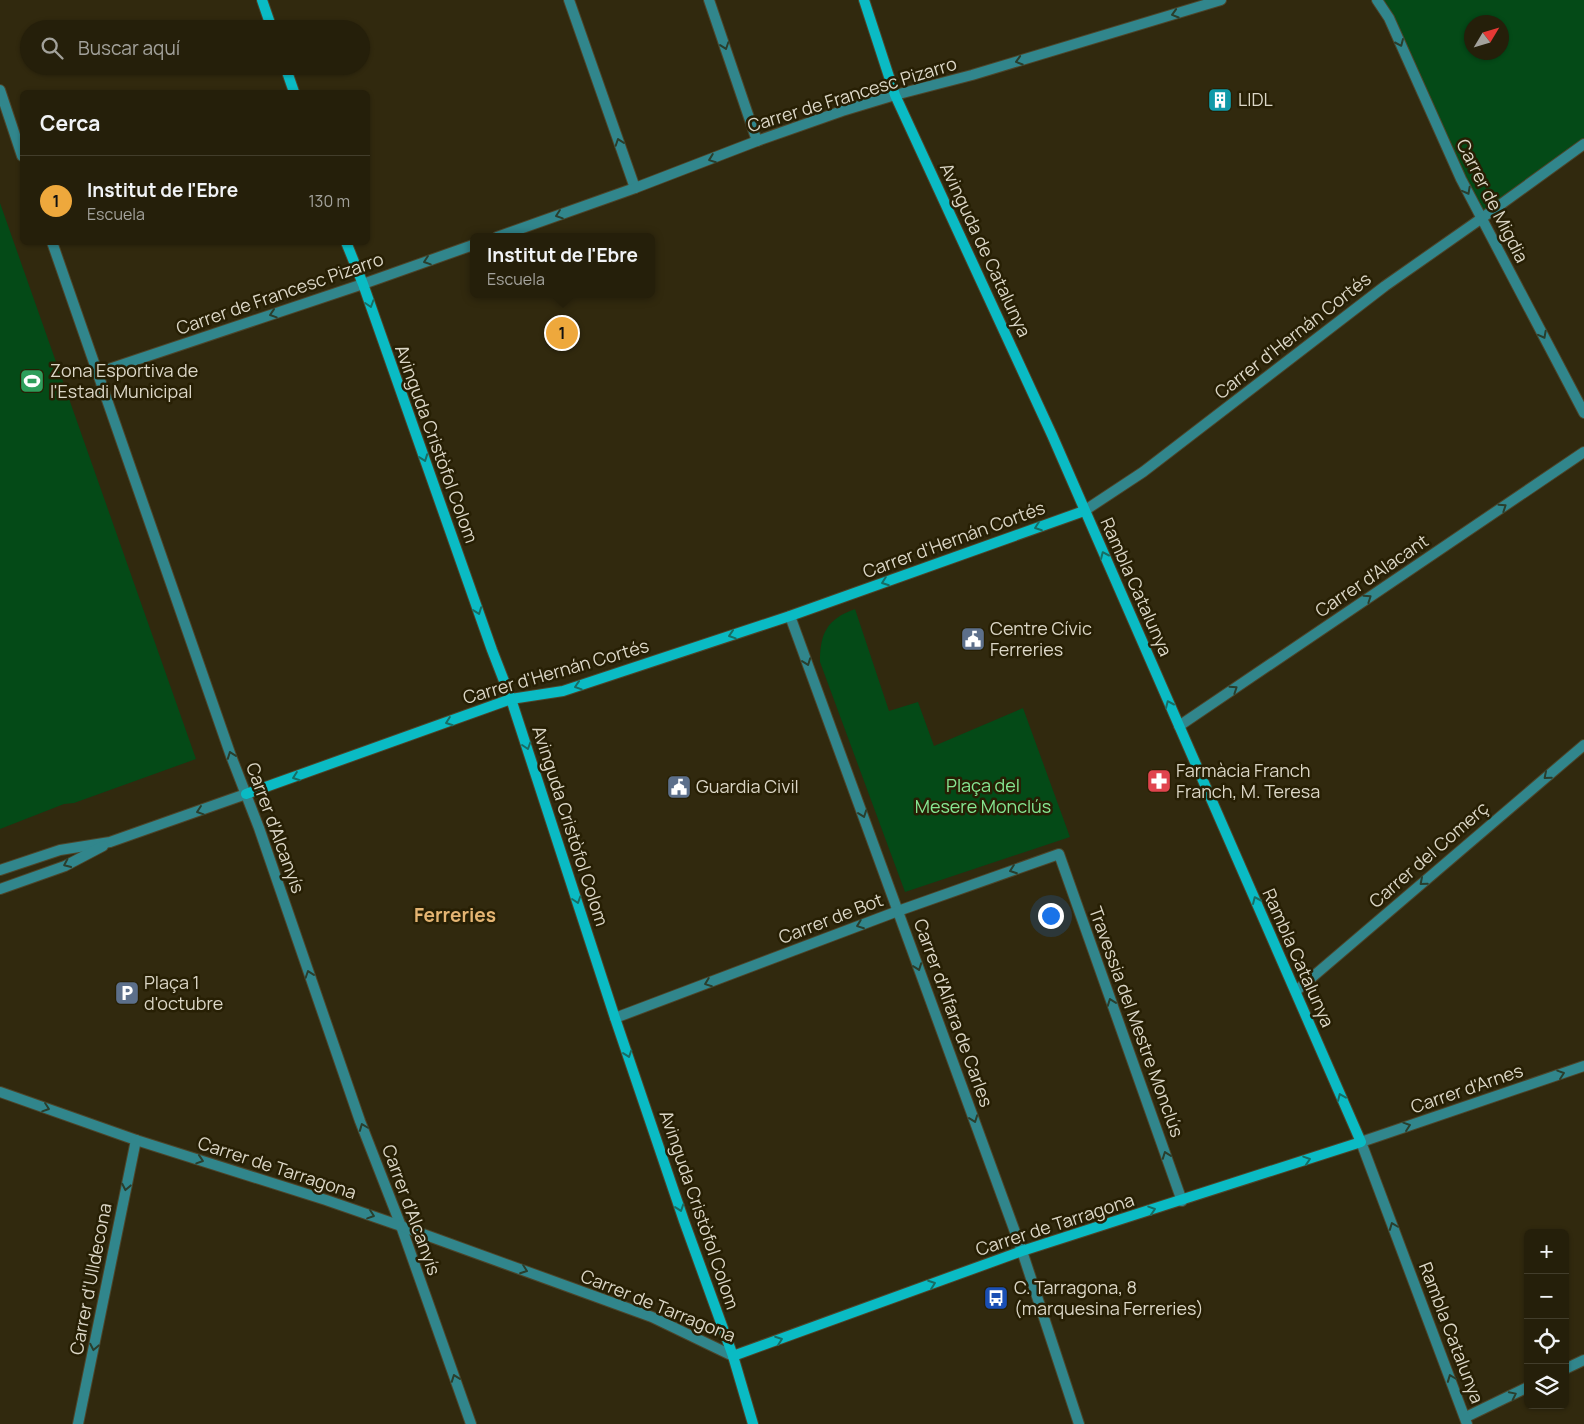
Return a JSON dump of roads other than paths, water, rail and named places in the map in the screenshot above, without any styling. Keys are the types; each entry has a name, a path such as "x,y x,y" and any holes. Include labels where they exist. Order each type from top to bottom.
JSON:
{"street":[{"path":"262,0 269,20"},
{"path":"569,0 635,188"},
{"path":"709,0 757,141"},
{"name":"Avinguda de Catalunya","path":"864,0 895,95 1044,418 1084,511"},
{"name":"Carrer de Francesc Pizarro","path":"508,233 635,188 757,141 895,95 972,75 1221,0"},
{"name":"Carrer de Migdia","path":"1377,0 1389,18 1462,180 1584,413"},
{"path":"288,75 293,90"},
{"path":"0,90 20,150"},
{"name":"Carrer d'Hernán Cortés","path":"246,794 512,699 563,691 790,616 1084,511 1143,472 1385,286 1584,144"},
{"name":"Carrer d'Alcanyís","path":"53,245 259,828 360,1121 401,1226 472,1424"},
{"name":"Avinguda Cristòfol Colom","path":"347,245 363,284 492,650 512,699 697,1258 734,1356 753,1424"},
{"name":"Carrer de Francesc Pizarro","path":"97,373 470,246"},
{"name":"Carrer d'Alacant","path":"1179,726 1584,452"},
{"name":"Rambla Catalunya","path":"1084,511 1361,1142 1467,1421"},
{"name":"Carrer d'Alfara de Carles","path":"790,616 1022,1251 1079,1424"},
{"name":"Carrer del Comerç","path":"1296,991 1584,744"},
{"path":"0,889 65,866 110,842 246,794"},
{"path":"0,870 60,850 110,842"},
{"name":"Carrer de Bot","path":"616,1018 898,911 1059,854"},
{"name":"Travessia del Mestre Monclús","path":"1059,854 1182,1201"},
{"name":"Carrer d'Arnes","path":"1361,1142 1584,1066"},
{"name":"Carrer de Tarragona","path":"0,1092 136,1140 326,1200 401,1226 652,1317 734,1356 1022,1251 1361,1142"},
{"name":"Carrer d'Ulldecona","path":"78,1424 136,1140"},
{"path":"1569,1367 1584,1360"},
{"path":"1467,1421 1524,1389"}],"place":[{"name":"LIDL","path":"1220,100"},
{"name":"Institut de l'Ebre","path":"562,333"},
{"name":"Zona Esportiva de l'Estadi Municipal","path":"32,381"},
{"name":"Centre Cívic Ferreries","path":"973,639"},
{"name":"Farmàcia Franch Franch, M. Teresa","path":"1159,781"},
{"name":"Guardia Civil","path":"679,787"},
{"name":"Plaça 1 d'octubre","path":"127,993"},
{"name":"C. Tarragona, 8 (marquesina Ferreries)","path":"996,1298"}],"district":[{"name":"Ferreries","path":"455,915"}],"park label":[{"name":"Plaça del Mesere Monclús","path":"983,796"}]}
